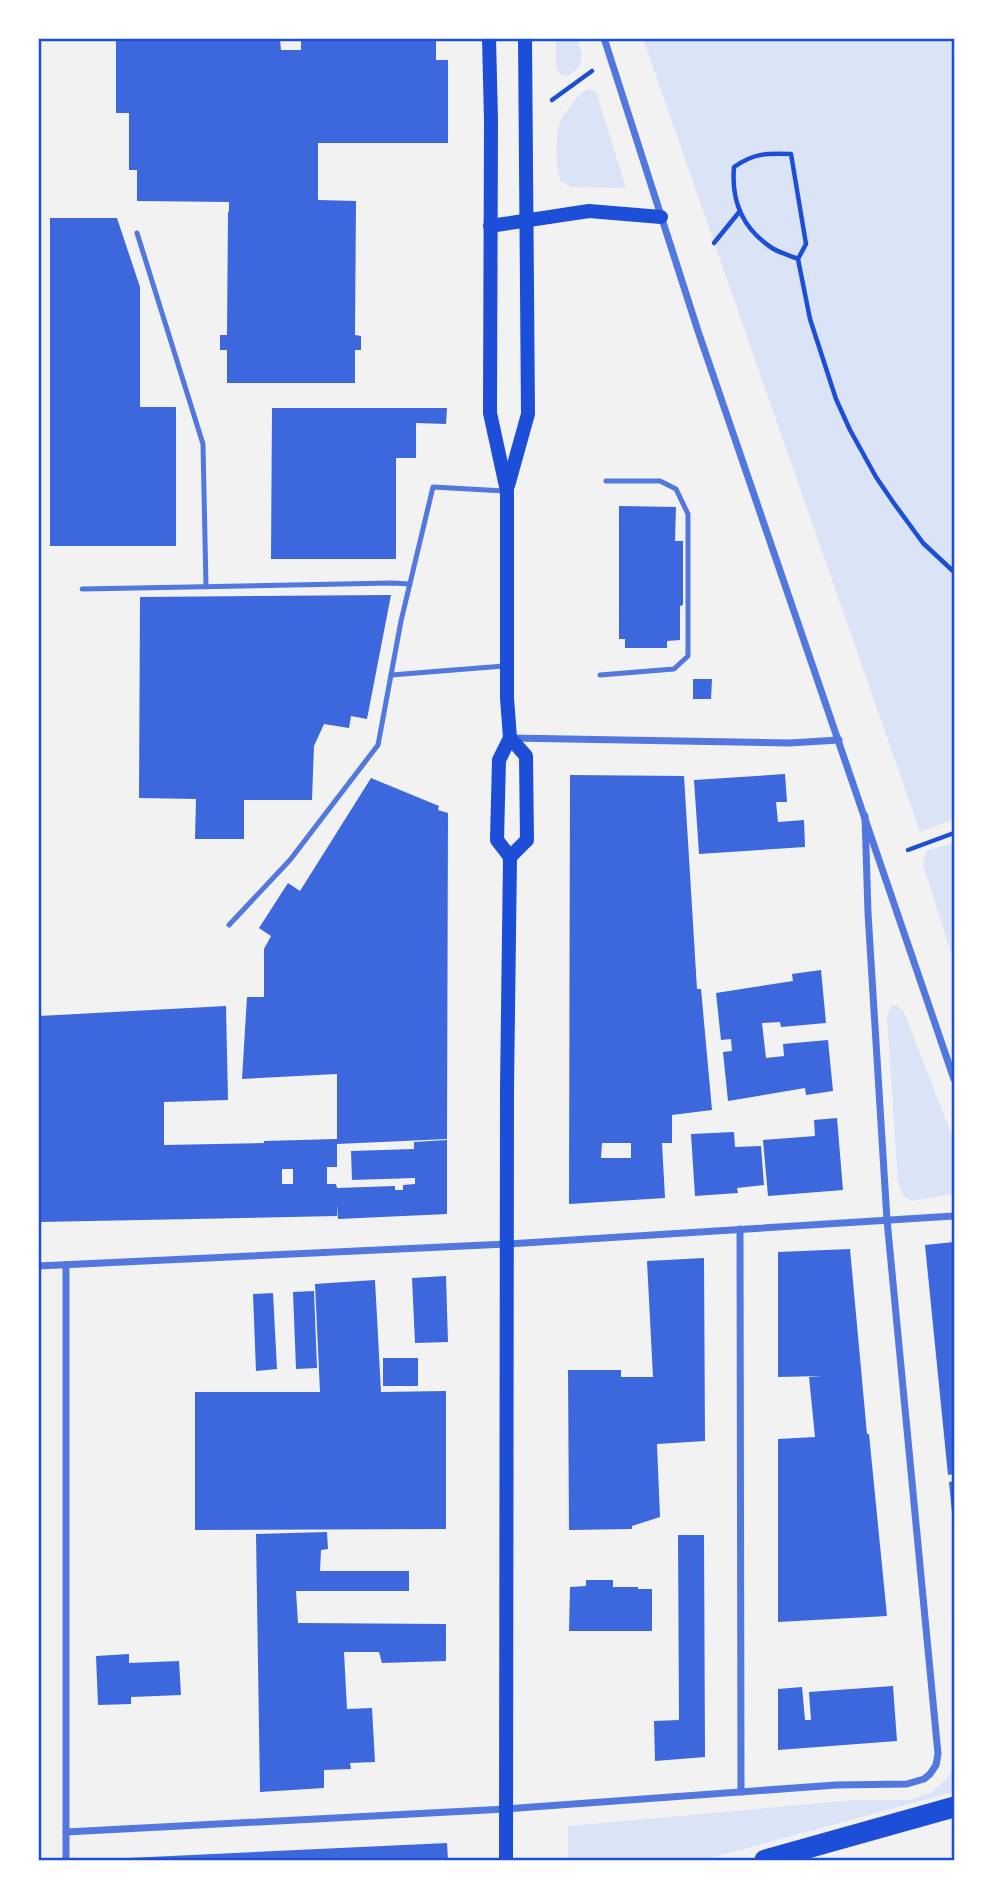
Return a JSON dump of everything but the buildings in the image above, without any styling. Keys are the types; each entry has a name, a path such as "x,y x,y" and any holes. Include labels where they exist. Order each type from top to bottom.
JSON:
{"highway":[{"path":"765,1860 954,1807"}],"main road":[{"path":"489,38 491,413 507,491 507,665 510,738 499,760 497,840 510,857 506,1860"},
{"path":"507,491 528,414 525,38"},
{"path":"490,226 589,211 661,217"},
{"path":"510,738 526,756 527,840 510,857"}],"street":[{"path":"604,38 698,331 954,1079"},
{"path":"510,738 780,743 839,740"},
{"path":"66,1832 506,1809 836,1785 907,1784 924,1779 930,1774 938,1755 887,1220 865,816"},
{"path":"38,1266 507,1244 954,1216"},
{"path":"740,1229 741,1792"},
{"path":"66,1265 66,1860"}],"lane":[{"path":"137,233 203,444 206,587"},
{"path":"600,675 674,669 688,656 688,514 676,489 660,481 606,481"},
{"path":"229,925 290,860 378,744 410,584 433,487 507,491"},
{"path":"82,589 410,584"},
{"path":"391,675 507,665"}],"path":[{"path":"552,100 592,71"},
{"path":"798,259 773,248 751,230 740,211 732,187 734,167 747,158 768,153 791,154 806,244 798,259 810,319 836,399 850,430 892,502 923,543 954,572"},
{"path":"714,243 740,211"},
{"path":"908,850 954,833"}],"shaded area":[{"path":"556,39 578,39 580,64 568,76 560,74 556,66"},
{"path":"643,39 954,39 954,819 920,832"},
{"path":"589,89 596,91 626,188 571,187 560,181 556,155 559,126 576,99"},
{"path":"954,843 954,962 923,865 926,851"},
{"path":"897,1005 904,1012 954,1141 954,1194 912,1201 903,1196 898,1182 887,1017 891,1006"},
{"path":"954,1765 954,1792 703,1860 568,1860 568,1826 854,1800 910,1800 932,1792 948,1777"}]}
